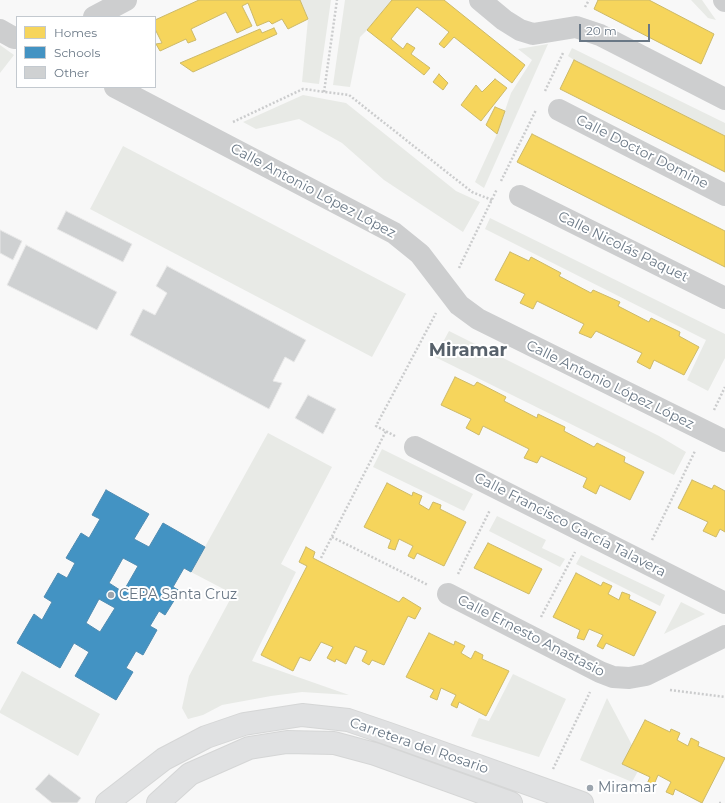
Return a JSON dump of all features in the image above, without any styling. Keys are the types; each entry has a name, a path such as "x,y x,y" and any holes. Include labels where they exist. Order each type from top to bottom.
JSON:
{"main road":[{"name":"Carretera del Rosario","path":"107,803 164,759 206,737 244,724 302,716 348,720 582,803"},
{"name":"Carretera del Rosario","path":"158,803 190,774 249,748 287,742 334,743 375,754 511,803"},
{"path":"171,803 190,774"}],"street":[{"path":"96,16 126,0"},
{"path":"480,0 504,20 520,30 533,34 576,27 600,35 725,99"},
{"path":"0,30 16,38"},
{"name":"Calle Antonio López López","path":"117,88 394,233 420,254 459,305 478,319 725,442"},
{"name":"Calle Doctor Domine","path":"559,110 725,195"},
{"name":"Calle Nicolás Paquet","path":"520,196 725,298"},
{"name":"Calle Francisco García Talavera","path":"415,447 725,603"},
{"name":"Calle Ernesto Anastasio","path":"448,594 600,672 613,677 629,678 646,675 725,636"}],"path":[{"path":"324,92 337,0"},
{"path":"544,93 589,0"},
{"path":"212,137 225,125 303,89 349,95 472,192 492,200"},
{"path":"415,447 376,426 448,290 537,107"},
{"path":"641,561 725,387"},
{"path":"321,558 386,431"},
{"path":"332,538 448,594 500,490"},
{"path":"531,637 585,533"},
{"path":"543,789 600,672"},
{"path":"646,675 658,689 725,697"}],"shaded area":[{"path":"300,0 331,0 319,84 302,82 308,19"},
{"path":"345,0 392,0 360,37 350,87 333,85"},
{"path":"691,0 702,0 716,20 708,18"},
{"path":"548,44 484,188 475,182 497,134 511,93 532,60 518,49"},
{"path":"0,45 14,55 0,73"},
{"path":"572,48 725,123 725,136 574,60 568,56"},
{"path":"303,95 346,103 456,191 480,202 463,232 384,180 342,143 299,119 256,129 243,122"},
{"path":"123,146 406,294 372,357 90,209"},
{"path":"490,218 725,334 725,358 708,391 687,380 706,340 485,229"},
{"path":"449,331 659,436 686,452 674,475 435,357"},
{"path":"268,433 332,467 281,564 296,572 252,661 349,695 302,692 271,696 222,705 203,715 188,719 182,708 189,676 233,594 191,572"},
{"path":"382,449 473,494 464,511 373,467"},
{"path":"497,516 546,540 542,548 565,559 560,567 489,531"},
{"path":"581,555 665,595 660,606 576,564"},
{"path":"681,602 705,614 664,634"},
{"path":"22,671 100,714 78,756 0,713"},
{"path":"513,674 566,699 539,757 471,736 479,718 489,721"},
{"path":"607,698 632,745 622,764 638,771 632,782 580,760"}],"building: Homes":[{"path":"199,0 300,0 308,19 288,29 282,19 272,24 269,21 257,26 248,3 242,6 252,26 237,33 226,12 191,29 196,40 188,43 186,39 160,51 156,44 162,43 156,31 156,20"},
{"path":"392,0 444,0 525,65 512,83 454,37 444,48 439,44 449,32 417,7 391,39 403,49 407,43 415,48 411,54 430,68 424,75 367,30"},
{"path":"598,0 649,0 714,34 701,64 594,9"},
{"path":"274,28 277,34 193,72 180,63 260,29 262,33"},
{"path":"574,60 725,136 725,172 560,89"},
{"path":"439,74 448,83 443,90 433,82"},
{"path":"495,79 507,88 481,121 461,105 476,85 482,92"},
{"path":"495,107 505,111 497,134 486,125"},
{"path":"532,134 725,231 725,267 517,162"},
{"path":"510,252 529,261 531,257 561,273 559,276 591,293 593,290 620,302 618,306 649,322 651,318 680,332 679,336 699,347 684,375 654,360 650,369 637,362 642,353 596,331 591,338 579,333 584,324 537,301 533,309 520,303 525,294 495,280"},
{"path":"455,377 474,386 477,382 506,397 504,401 537,418 538,414 565,427 564,431 594,447 597,443 625,457 624,462 644,472 630,500 600,485 596,494 583,487 587,478 541,456 537,463 524,458 529,449 483,426 479,435 466,428 471,419 441,405"},
{"path":"692,480 712,489 714,485 725,491 725,532 720,529 716,537 703,531 708,522 678,508"},
{"path":"387,483 412,496 413,492 422,496 419,504 429,510 433,502 441,505 440,509 466,522 444,566 417,553 414,559 408,556 413,546 399,539 395,550 388,548 391,540 364,527"},
{"path":"488,543 542,569 529,594 474,568"},
{"path":"306,547 315,552 313,558 399,602 403,597 421,608 415,619 408,616 384,665 372,660 369,665 362,661 367,651 355,646 346,664 336,659 335,662 327,658 333,647 321,642 310,661 300,657 293,671 261,655 307,566 299,562"},
{"path":"576,573 601,586 603,582 612,586 608,594 619,600 622,592 630,595 629,599 656,612 634,656 606,643 603,649 597,646 603,635 589,629 584,640 577,638 580,630 553,617"},
{"path":"429,633 454,645 455,641 465,646 461,653 471,659 475,651 483,655 482,659 509,671 486,716 459,702 457,708 451,705 456,695 441,688 437,700 430,697 434,690 406,677"},
{"path":"645,720 670,732 671,729 680,733 677,740 688,746 691,738 699,742 698,746 725,758 702,803 675,789 673,795 666,792 671,782 658,775 653,787 647,784 650,777 622,764"}],"building: Schools":[{"name":"CEPA Santa Cruz","path":"106,490 149,514 134,539 149,547 163,523 205,547 191,572 184,568 173,587 180,591 165,615 159,611 150,626 157,630 143,655 136,651 126,668 133,672 116,700 75,676 89,652 74,643 60,668 17,643 34,614 42,620 52,602 44,597 58,573 67,578 75,563 66,558 81,533 89,538 100,519 92,515","holes":["123,558 138,566 123,592 109,583","99,599 115,608 100,632 86,623"]}],"building: Other":[{"path":"66,211 132,244 123,262 57,229"},
{"path":"0,230 22,241 13,260 0,253"},
{"path":"26,245 117,292 97,330 7,285"},
{"path":"167,266 306,340 294,362 285,357 273,381 282,383 269,409 130,335 143,309 155,315 167,293 156,286"},
{"path":"308,395 336,409 323,434 295,418"},
{"path":"49,774 81,798 77,803 52,803 35,789"}],"place":[{"name":"CEPA Santa Cruz","path":"111,595"},
{"name":"Miramar","path":"590,788"}],"district":[{"name":"Miramar","path":"468,351"}]}
